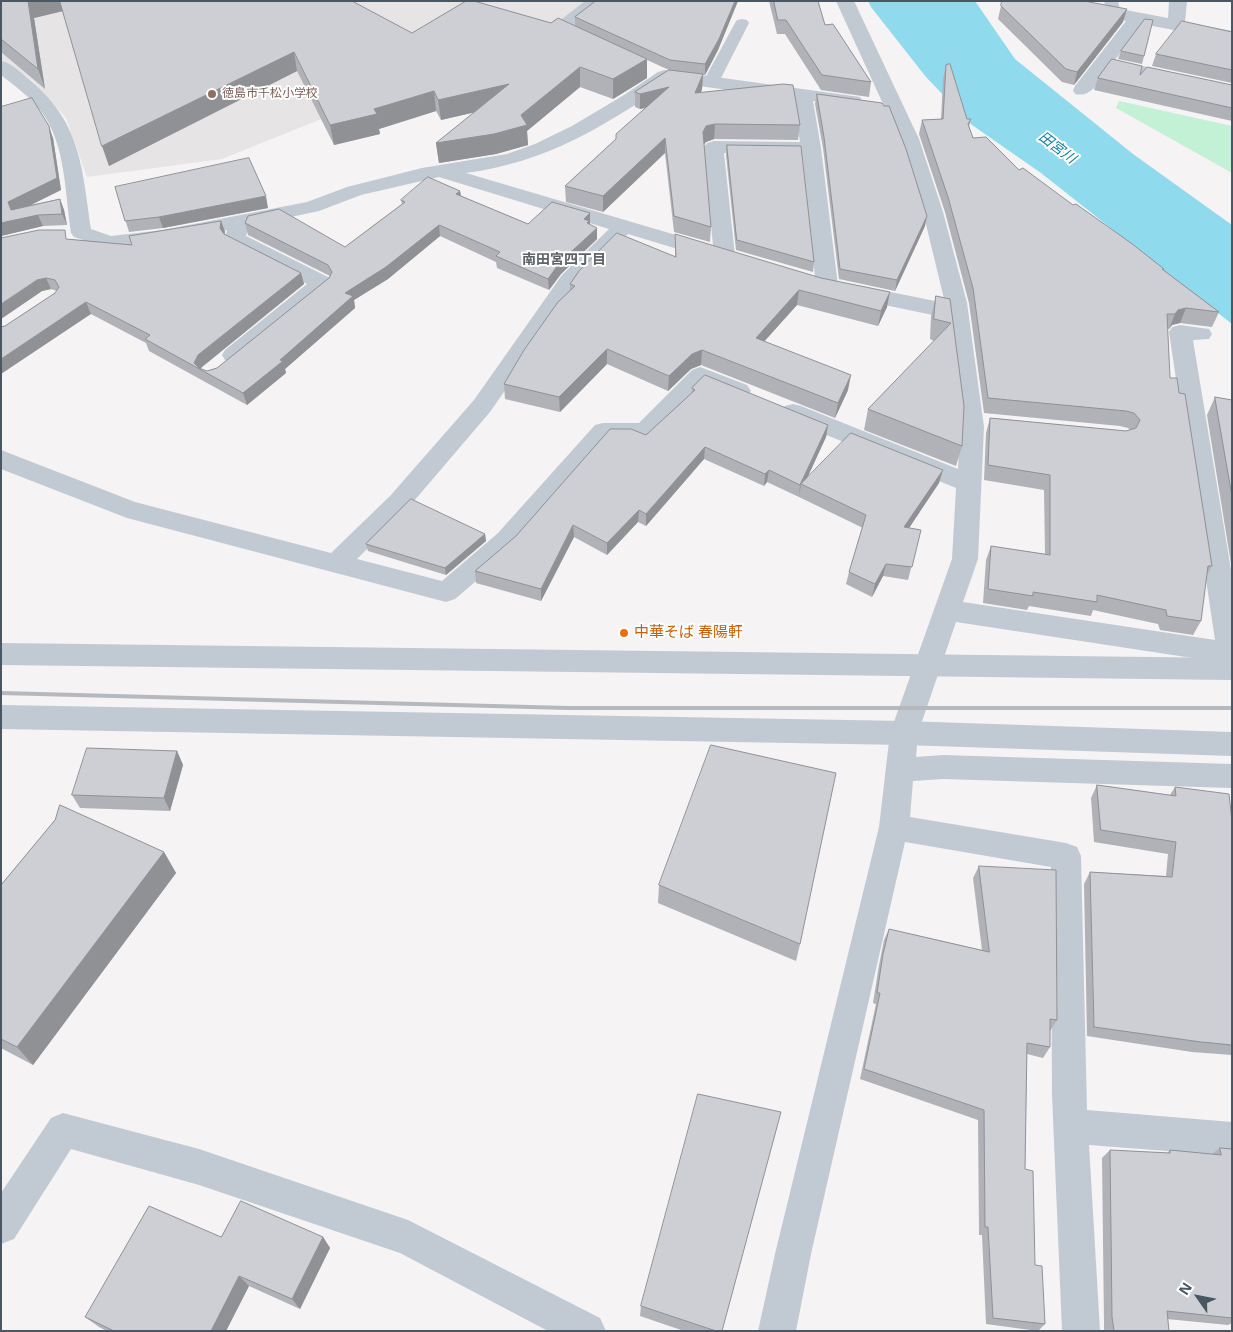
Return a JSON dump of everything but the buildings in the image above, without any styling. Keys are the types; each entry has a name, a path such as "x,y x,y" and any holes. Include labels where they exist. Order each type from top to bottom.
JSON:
{"street":[{"path":"596,1 560,29 604,49"},
{"path":"777,1331 793,1254 894,827 904,733 930,665 965,558 969,483 981,423 933,212 909,140 878,105 845,1"},
{"path":"1049,1 1112,7 1138,18 1232,36"},
{"path":"1176,25 1178,1"},
{"path":"1082,90 1138,18"},
{"path":"1104,63 1232,90"},
{"path":"1,66 50,111 68,148 72,233 110,243 163,236 312,207 354,191 422,174 520,156 572,135 622,106 657,73 878,105"},
{"path":"802,94 811,148 818,283 957,313"},
{"path":"440,171 497,191 625,225 733,259 714,146 811,148"},
{"path":"218,367 322,283 235,239 240,220"},
{"path":"336,564 399,502 482,406 570,280 625,225"},
{"path":"1201,334 1180,332 1231,658"},
{"path":"1,459 126,509 446,592 507,540 603,431 645,431 700,375 969,483"},
{"path":"1191,403 1216,406"},
{"path":"948,610 1231,658"},
{"path":"1,654 930,665 1231,658"},
{"path":"1,717 904,733 1232,744"},
{"path":"901,770 943,767 1232,776"},
{"path":"894,827 1066,856 1071,1126 1081,1331"},
{"path":"1071,1126 1232,1139"},
{"path":"1,1226 63,1130 199,1167 408,1238 587,1331"}],"lane":[{"path":"711,82 742,23"}],"shaded area":[{"name":"徳島市千松小学校","path":"1,1 585,1 521,54 349,108 222,159 87,177 66,118 33,81 1,60"}],"green space":[{"path":"1119,101 1232,126 1232,173 1116,108"}],"water":[{"name":"田宮川","path":"868,1 975,1 1015,59 1133,154 1232,225 1232,324 1041,173 972,125 926,77"}],"railway":[{"path":"1,693 568,708 1232,708"}],"place":[{"name":"徳島市千松小学校","path":"212,94"},
{"name":"中華そば 春陽軒","path":"624,633"}],"district":[{"name":"南田宮四丁目","path":"564,260"}]}
